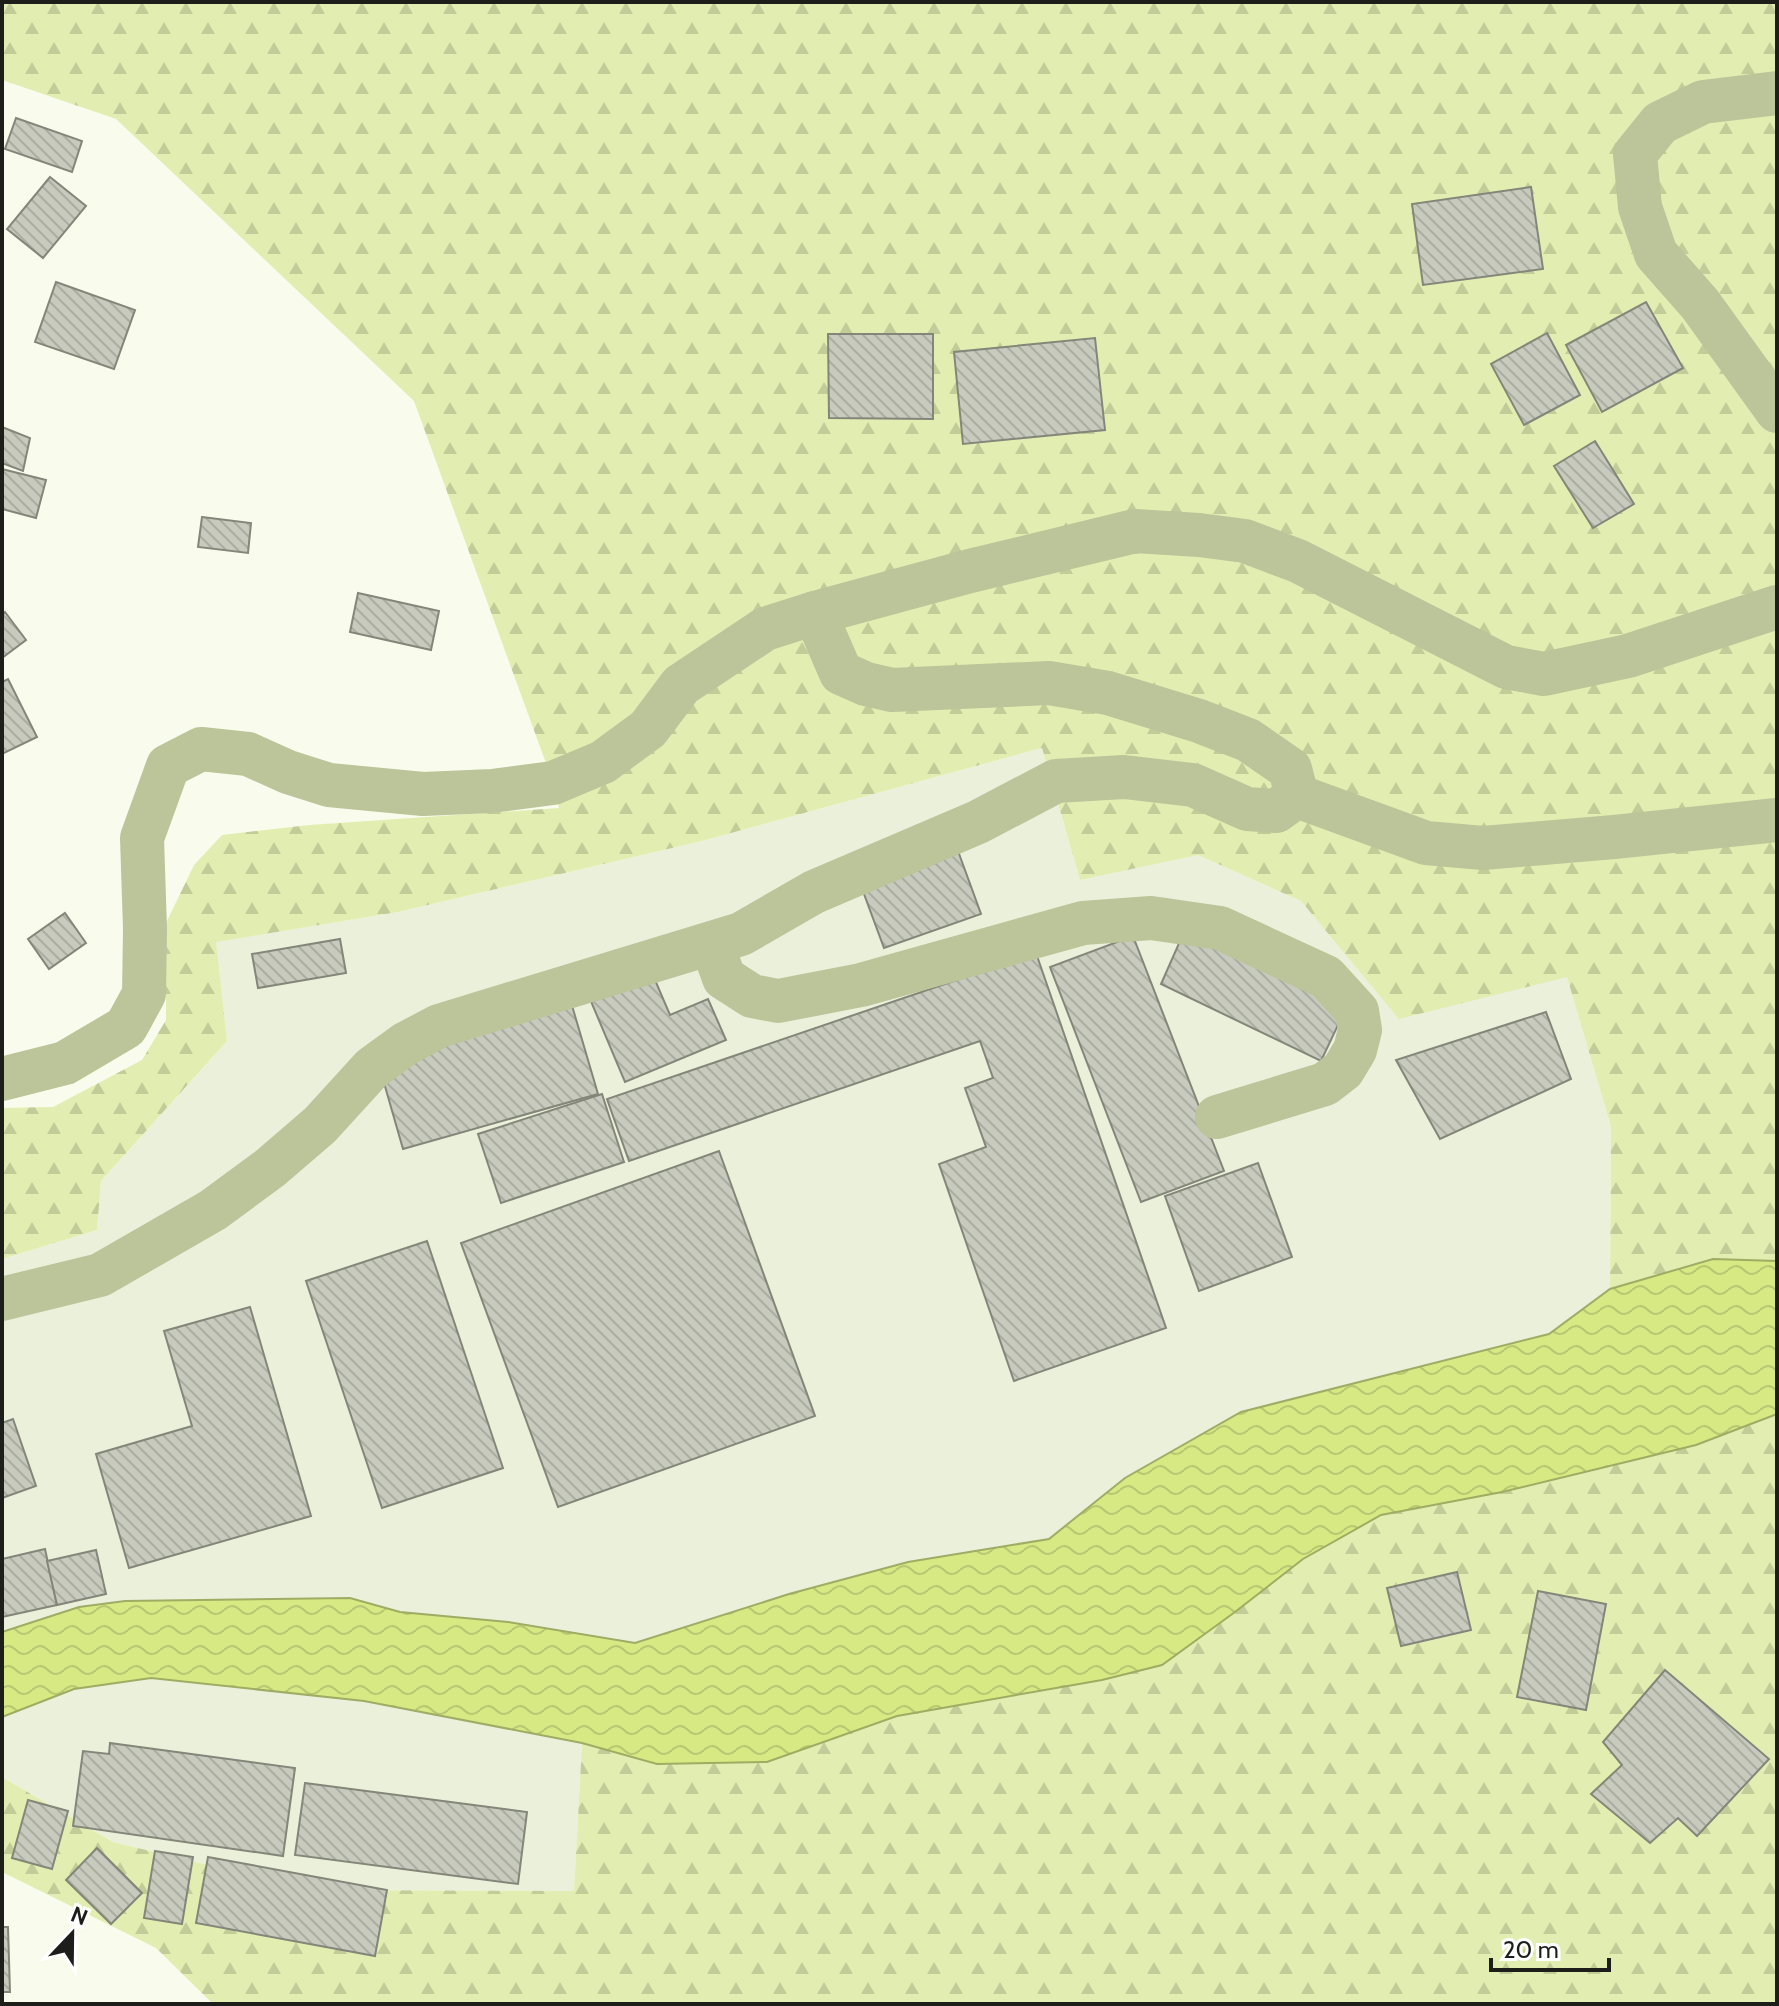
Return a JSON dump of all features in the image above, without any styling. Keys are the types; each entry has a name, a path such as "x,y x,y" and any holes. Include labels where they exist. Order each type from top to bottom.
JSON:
{"street":[{"path":"1777,93 1703,102 1660,123 1635,154 1640,207 1656,254 1700,304 1777,411"},
{"path":"2,1079 65,1063 126,1027 144,994 142,838 168,766 201,749 248,754 288,772 329,785 423,794 492,791 553,783 603,762 648,729 681,685 765,629 970,571 1135,531 1245,541 1298,561 1506,667 1544,674 1628,656 1777,607"},
{"path":"815,613 841,673 866,684 892,690 1049,683 1108,693 1199,721 1248,740 1290,769 1297,796"},
{"path":"2,1299 100,1275 213,1210 270,1168 320,1125 372,1068 405,1044 439,1026 741,934 814,892 978,822 1056,781 1124,777 1193,785 1247,809 1276,811 1297,796"},
{"path":"1297,796 1426,843 1483,848 1777,820"},
{"path":"712,944 724,978 752,996 778,1001 861,985 1083,923 1151,918 1220,928 1326,977 1357,1011 1360,1030 1355,1050 1343,1070 1325,1084 1217,1117"}],"shaded area":[{"path":"1042,748 1080,880 1197,854 1301,901 1399,1018 1567,976 1611,1127 1610,1289 1549,1334 1241,1412 1125,1478 1049,1539 908,1562 789,1594 635,1643 508,1622 400,1612 350,1598 125,1601 2,1632 2,1259 97,1230 101,1181 227,1041 215,942 398,912 698,842"},
{"path":"151,1678 364,1701 582,1743 574,1891 312,1890 113,1842 2,1777 2,1717 74,1689"}],"green space":[{"path":"2,2 1777,2 1777,1261 1713,1259 1610,1289 1611,1127 1567,977 1399,1019 1301,901 1198,855 1080,880 1042,748 698,842 398,912 216,942 227,1041 101,1181 97,1230 2,1259 2,1108 53,1107 142,1060 166,1020 166,923 194,865 222,835 309,825 559,808 547,766 414,401 116,119 2,80"},
{"path":"1777,1414 1777,2004 213,2004 156,1948 2,1872 2,1777 113,1842 312,1890 574,1891 582,1743 657,1764 767,1762 897,1716 1102,1680 1162,1665 1303,1559 1381,1515 1502,1492 1696,1445"}],"water":[{"path":"1713,1259 1777,1261 1777,1414 1696,1445 1502,1492 1381,1515 1303,1559 1162,1665 1102,1680 897,1716 767,1762 657,1764 582,1743 364,1701 151,1678 74,1689 2,1717 2,1632 79,1607 125,1601 350,1598 400,1612 508,1622 635,1643 789,1594 908,1562 1049,1539 1125,1478 1241,1412 1549,1334 1610,1289"}],"building":[{"path":"16,118 82,141 72,172 5,149"},
{"path":"50,177 86,206 43,258 7,229"},
{"path":"1531,187 1543,269 1423,285 1412,204"},
{"path":"56,282 135,310 114,369 35,342"},
{"path":"1646,302 1683,368 1602,412 1566,345"},
{"path":"1547,333 1580,395 1524,425 1491,364"},
{"path":"828,334 933,334 933,419 829,418"},
{"path":"1095,338 1105,430 963,444 954,352"},
{"path":"2,427 30,438 23,471 2,463"},
{"path":"1595,441 1634,504 1593,528 1554,466"},
{"path":"2,469 46,480 36,518 2,509"},
{"path":"202,517 251,523 248,553 198,547"},
{"path":"358,593 439,611 431,650 350,632"},
{"path":"5,612 26,640 2,658 2,615"},
{"path":"8,679 37,737 2,754 2,682"},
{"path":"954,840 981,914 884,948 857,875"},
{"path":"65,913 86,943 49,969 28,939"},
{"path":"1184,932 1347,1006 1321,1061 1161,984"},
{"path":"1133,936 1224,1171 1141,1202 1050,967"},
{"path":"340,939 346,973 258,988 252,954"},
{"path":"1036,953 1166,1328 1014,1381 939,1164 986,1147 965,1088 993,1078 980,1041 629,1161 607,1099"},
{"path":"652,973 670,1015 708,999 726,1040 625,1082 590,999"},
{"path":"568,992 598,1094 403,1149 374,1048"},
{"path":"1546,1012 1571,1079 1440,1139 1396,1060"},
{"path":"602,1094 624,1162 501,1203 478,1134"},
{"path":"719,1151 815,1416 558,1507 461,1243"},
{"path":"1258,1163 1292,1257 1199,1291 1165,1196"},
{"path":"427,1241 503,1468 382,1508 306,1281"},
{"path":"250,1307 311,1516 129,1568 96,1454 192,1426 164,1331"},
{"path":"13,1419 36,1486 2,1498 2,1423"},
{"path":"45,1549 57,1605 2,1617 2,1559"},
{"path":"96,1550 106,1594 57,1605 47,1561"},
{"path":"1457,1572 1471,1630 1401,1646 1387,1588"},
{"path":"1538,1591 1606,1604 1586,1710 1517,1697"},
{"path":"1665,1670 1769,1759 1697,1836 1678,1818 1650,1843 1591,1794 1622,1765 1603,1742"},
{"path":"110,1743 295,1768 283,1856 73,1826 83,1751 109,1754"},
{"path":"305,1783 527,1812 518,1884 295,1855"},
{"path":"28,1800 68,1811 52,1869 12,1858"},
{"path":"97,1848 142,1893 111,1924 66,1880"},
{"path":"155,1851 193,1857 182,1924 144,1918"},
{"path":"208,1857 387,1890 375,1956 196,1923"},
{"path":"2,1927 8,1927 10,1992 2,1992"}]}
